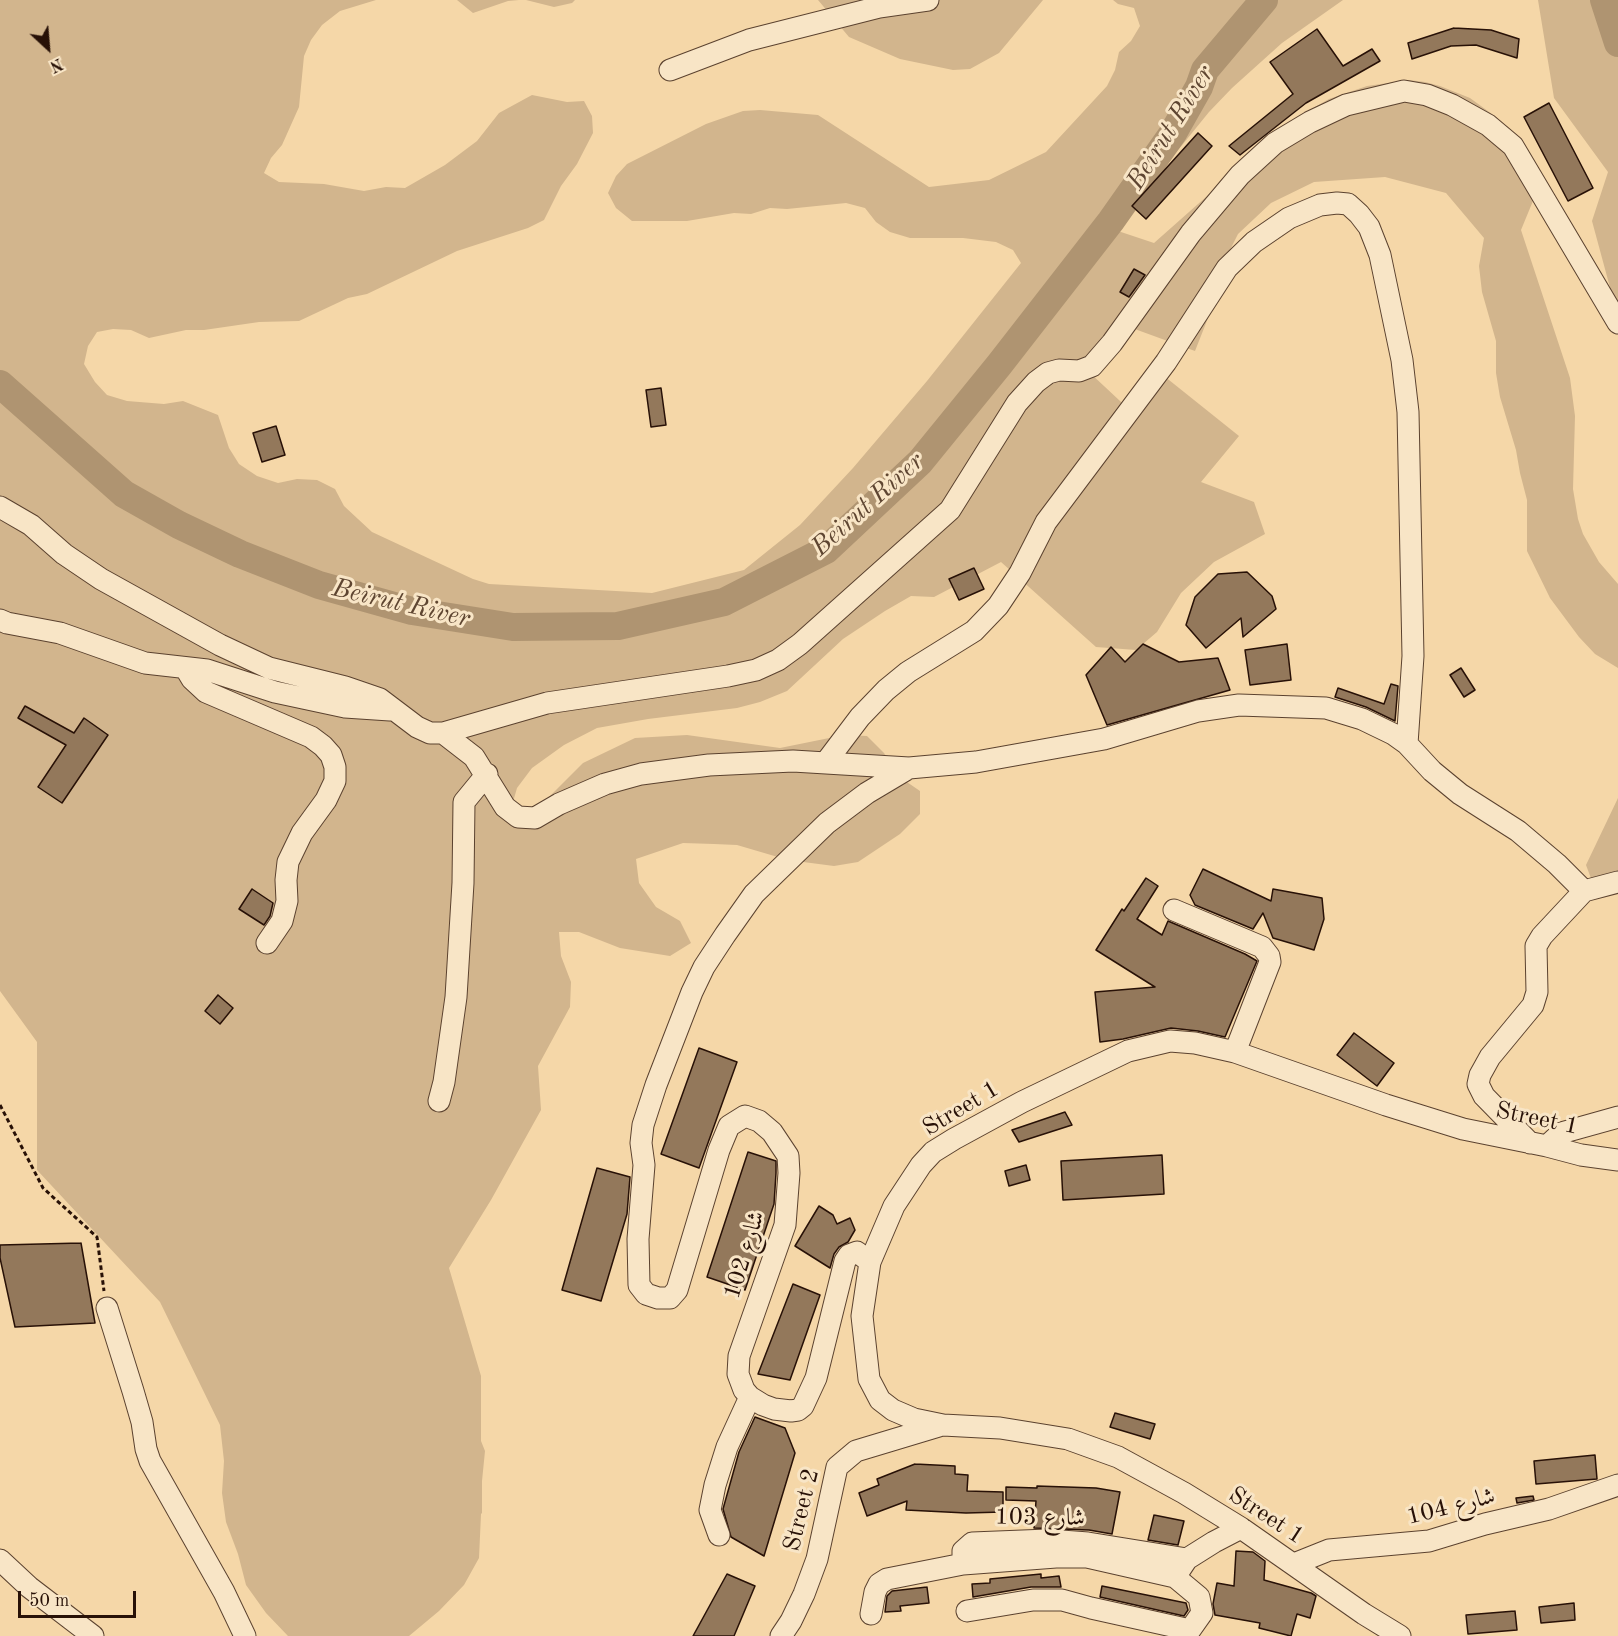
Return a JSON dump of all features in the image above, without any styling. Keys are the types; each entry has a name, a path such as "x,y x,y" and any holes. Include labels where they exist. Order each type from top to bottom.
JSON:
{"street":[{"path":"670,70 749,40 879,7 928,0"},
{"path":"0,507 32,525 64,554 101,579 220,645 269,668 345,687 380,699 417,727 430,733 443,733 547,703 728,676 756,670 778,660 800,644 950,510 1017,404 1036,382 1048,373 1059,370 1079,371 1092,366 1112,343 1191,234 1240,175 1275,143 1310,122 1346,105 1404,91 1435,99 1488,125 1513,146 1618,323"},
{"path":"826,762 860,717 886,690 908,672 974,631 998,606 1020,573 1046,522 1166,362 1227,268 1254,242 1289,218 1320,205 1336,203 1348,204 1369,226 1380,255 1402,360 1408,412 1413,656 1407,744"},
{"path":"0,620 60,633 145,663 207,670 275,692 345,707 397,711"},
{"path":"186,669 192,679 206,692 311,738 331,755 335,767 335,781 326,800 302,833 288,862 287,901 282,921 267,943"},
{"path":"443,733 474,757 487,774 505,807 518,817 536,818 559,804 605,784 641,774 709,765 793,761 909,768 976,762 1104,739 1198,711 1239,705 1326,708 1362,719 1393,734 1407,744 1431,771 1460,794 1518,831 1557,864 1584,891"},
{"name":"شارع 102","path":"750,1397 741,1384 738,1374 739,1356 785,1225 788,1155 772,1132 759,1121 745,1116 729,1126 719,1149 677,1290 670,1298 658,1298 646,1294 639,1285 638,1239 644,1165 641,1143 643,1125 656,1085 704,967 754,894 827,823 867,793 909,768"},
{"path":"439,1101 444,1082 456,998 463,883 464,802 487,774"},
{"path":"1618,882 1584,891 1542,936 1536,946 1537,992 1533,1005 1490,1058 1480,1074 1478,1084 1484,1096 1539,1144 1561,1133 1618,1117"},
{"path":"1174,910 1262,947 1269,956 1270,962 1235,1052"},
{"name":"Street 1","path":"1400,1636 1364,1614 1241,1528 1143,1470 1096,1448 1068,1439 1017,1431 943,1425 914,1419 893,1410 880,1400 869,1378 862,1316 870,1262 894,1206 933,1152 954,1139 1031,1098 1128,1051 1170,1041 1195,1043 1235,1052 1463,1129 1581,1155 1618,1160"},
{"path":"719,1534 710,1510 715,1485 727,1447 750,1397 774,1409 791,1412 803,1407 816,1378 845,1261 849,1255 856,1252 870,1262"},
{"path":"107,1308 142,1422 150,1461 224,1592 245,1636"},
{"name":"Street 2","path":"781,1636 804,1594 817,1558 837,1467 856,1451 943,1425"},
{"name":"شارع 104","path":"1294,1564 1329,1550 1429,1541 1485,1524 1549,1509 1618,1485"},
{"path":"1174,1577 1187,1559 1241,1528"},
{"name":"شارع 103","path":"963,1564 963,1551 972,1543 1048,1540 1088,1543 1187,1559"},
{"path":"871,1614 875,1592 879,1584 887,1579 963,1564 1056,1557 1087,1557 1174,1577 1199,1597 1202,1613 1190,1630 1062,1600 1033,1600 967,1611"},
{"path":"0,1560 29,1587 93,1636"}],"path":[{"path":"0,1105 43,1188 97,1237 107,1308"}],"shaded area":[{"path":"0,0 376,0 340,11 322,25 311,40 304,56 299,107 282,145 271,158 264,173 279,182 324,184 364,191 386,187 405,188 445,165 477,141 499,113 532,95 567,102 584,101 592,116 593,133 577,164 561,186 544,220 528,228 457,251 367,294 348,298 299,321 259,322 204,330 186,330 149,338 131,330 113,329 97,332 88,346 84,364 95,382 107,395 127,401 164,404 183,401 218,415 229,448 239,464 257,476 278,483 297,479 317,480 335,489 344,506 372,532 473,579 489,584 652,593 744,570 800,525 853,468 927,381 1021,263 1013,250 996,242 963,238 910,238 890,232 876,222 865,208 846,203 787,209 770,208 751,214 734,213 687,221 632,221 616,208 608,193 616,176 627,164 706,124 743,111 760,110 818,115 929,187 989,180 1046,152 1107,86 1115,70 1119,52 1131,41 1140,26 1134,8 1118,4 1113,0 1343,0 1282,43 1232,88 1109,228 1154,243 1294,119 1329,99 1367,86 1409,80 1425,82 1470,98 1496,117 1507,128 1542,179 1521,230 1570,378 1575,416 1573,489 1578,519 1583,534 1599,562 1618,584 1618,668 1595,654 1579,637 1550,598 1527,551 1527,500 1516,450 1500,397 1496,373 1496,341 1482,292 1479,266 1484,238 1446,193 1385,177 1314,182 1271,203 1238,234 1225,260 1210,313 1195,351 1121,324 1089,372 1135,415 1164,376 1239,436 1201,482 1254,502 1265,534 1214,562 1181,593 1157,632 1136,650 1096,647 1001,562 934,597 911,596 885,611 843,639 787,691 737,708 597,728 564,745 532,768 517,788 507,823 534,818 549,797 583,763 635,738 687,735 780,748 844,735 867,736 884,753 901,778 920,791 920,814 900,834 858,862 834,866 788,860 737,845 714,844 683,843 636,859 639,883 656,907 680,921 691,943 670,956 620,948 579,932 559,932 561,956 571,982 570,1007 538,1066 541,1110 491,1200 449,1268 481,1376 481,1441 485,1451 479,1558 464,1585 439,1611 409,1636 288,1636 266,1613 246,1585 226,1522 222,1493 224,1461 220,1425 160,1302 37,1170 37,1042 0,991"},
{"path":"457,0 519,0 508,1 473,13"},
{"path":"526,0 575,0 572,3 554,7"},
{"path":"818,0 1043,0 999,53 970,69 953,70 900,59 849,37"},
{"path":"1538,0 1618,0 1618,317 1592,221 1608,172 1554,98"},
{"path":"1618,798 1618,885 1595,889 1586,865"}],"building":[{"path":"1454,28 1491,30 1519,39 1517,58 1476,45 1451,46 1412,59 1408,43"},
{"path":"1317,29 1343,66 1372,49 1380,61 1306,103 1240,155 1229,146 1293,94 1270,62"},
{"path":"1549,103 1593,188 1568,201 1524,117"},
{"path":"1198,133 1212,146 1146,219 1132,206"},
{"path":"1134,269 1145,275 1129,297 1120,292"},
{"path":"661,388 666,425 651,427 646,390"},
{"path":"276,426 285,455 262,462 253,433"},
{"path":"974,568 984,589 959,600 949,579"},
{"path":"1247,572 1272,596 1276,609 1243,637 1241,618 1206,648 1186,625 1195,597 1218,574"},
{"path":"1143,644 1179,662 1218,658 1230,690 1107,725 1086,675 1111,647 1125,662"},
{"path":"1287,644 1291,680 1250,685 1245,650"},
{"path":"1461,668 1475,690 1464,697 1450,675"},
{"path":"1391,684 1398,686 1395,721 1366,707 1335,697 1338,688 1384,704"},
{"path":"25,706 74,733 84,718 108,735 62,803 38,787 66,745 18,718"},
{"path":"1203,869 1271,901 1273,889 1322,898 1324,919 1314,950 1273,938 1263,913 1253,929 1195,905 1190,895"},
{"path":"1146,878 1158,886 1137,919 1162,935 1168,921 1257,961 1225,1037 1171,1028 1100,1042 1095,992 1155,987 1096,950 1122,909 1124,911"},
{"path":"252,889 273,903 270,916 264,925 239,909"},
{"path":"218,995 233,1008 220,1024 205,1011"},
{"path":"1354,1033 1394,1063 1377,1086 1337,1055"},
{"path":"699,1048 737,1062 699,1168 661,1154"},
{"path":"1065,1112 1072,1125 1019,1142 1012,1130"},
{"path":"748,1152 776,1161 776,1173 774,1204 745,1290 707,1277"},
{"path":"1162,1155 1164,1194 1063,1200 1061,1161"},
{"path":"1026,1165 1030,1180 1009,1186 1005,1171"},
{"path":"597,1168 630,1177 627,1214 601,1301 562,1290"},
{"path":"819,1206 833,1215 837,1224 850,1218 855,1230 848,1242 839,1247 834,1254 830,1268 795,1246"},
{"path":"81,1243 95,1323 15,1327 0,1258 0,1245"},
{"path":"793,1284 820,1295 790,1380 758,1374"},
{"path":"1115,1413 1155,1424 1150,1439 1110,1427"},
{"path":"755,1417 785,1428 795,1453 764,1556 731,1537 723,1509 739,1452"},
{"path":"1595,1455 1597,1479 1536,1484 1534,1461"},
{"path":"915,1464 955,1466 955,1474 968,1475 967,1491 1003,1492 1003,1512 906,1510 907,1501 867,1516 859,1493 879,1485 877,1479"},
{"path":"1037,1486 1096,1488 1120,1492 1112,1534 1089,1530 1034,1528 1036,1501 1006,1500 1006,1487 1037,1488"},
{"path":"1533,1496 1534,1500 1517,1503 1516,1498"},
{"path":"1154,1515 1184,1521 1178,1545 1148,1540"},
{"path":"1236,1551 1253,1552 1265,1561 1264,1580 1316,1596 1310,1618 1297,1614 1291,1636 1259,1628 1260,1623 1215,1615 1213,1604 1217,1583 1234,1586"},
{"path":"727,1574 755,1586 734,1636 693,1636"},
{"path":"1041,1574 1041,1578 1059,1576 1061,1587 1031,1587 973,1597 972,1584 990,1583 990,1579"},
{"path":"1102,1586 1186,1603 1188,1610 1184,1616 1100,1597"},
{"path":"927,1587 929,1603 900,1606 901,1611 885,1612 887,1596 892,1591"},
{"path":"1574,1603 1575,1620 1541,1623 1539,1607"},
{"path":"1515,1611 1517,1630 1468,1634 1466,1615"}],"waterway":[{"name":"Beirut River","path":"0,384 124,494 179,525 240,554 319,585 412,611 513,627 618,626 724,602 826,550 920,462 1111,221 1173,133 1199,87 1205,70 1264,0"},
{"name":"Beirut River","path":"1604,0 1618,43"}]}
